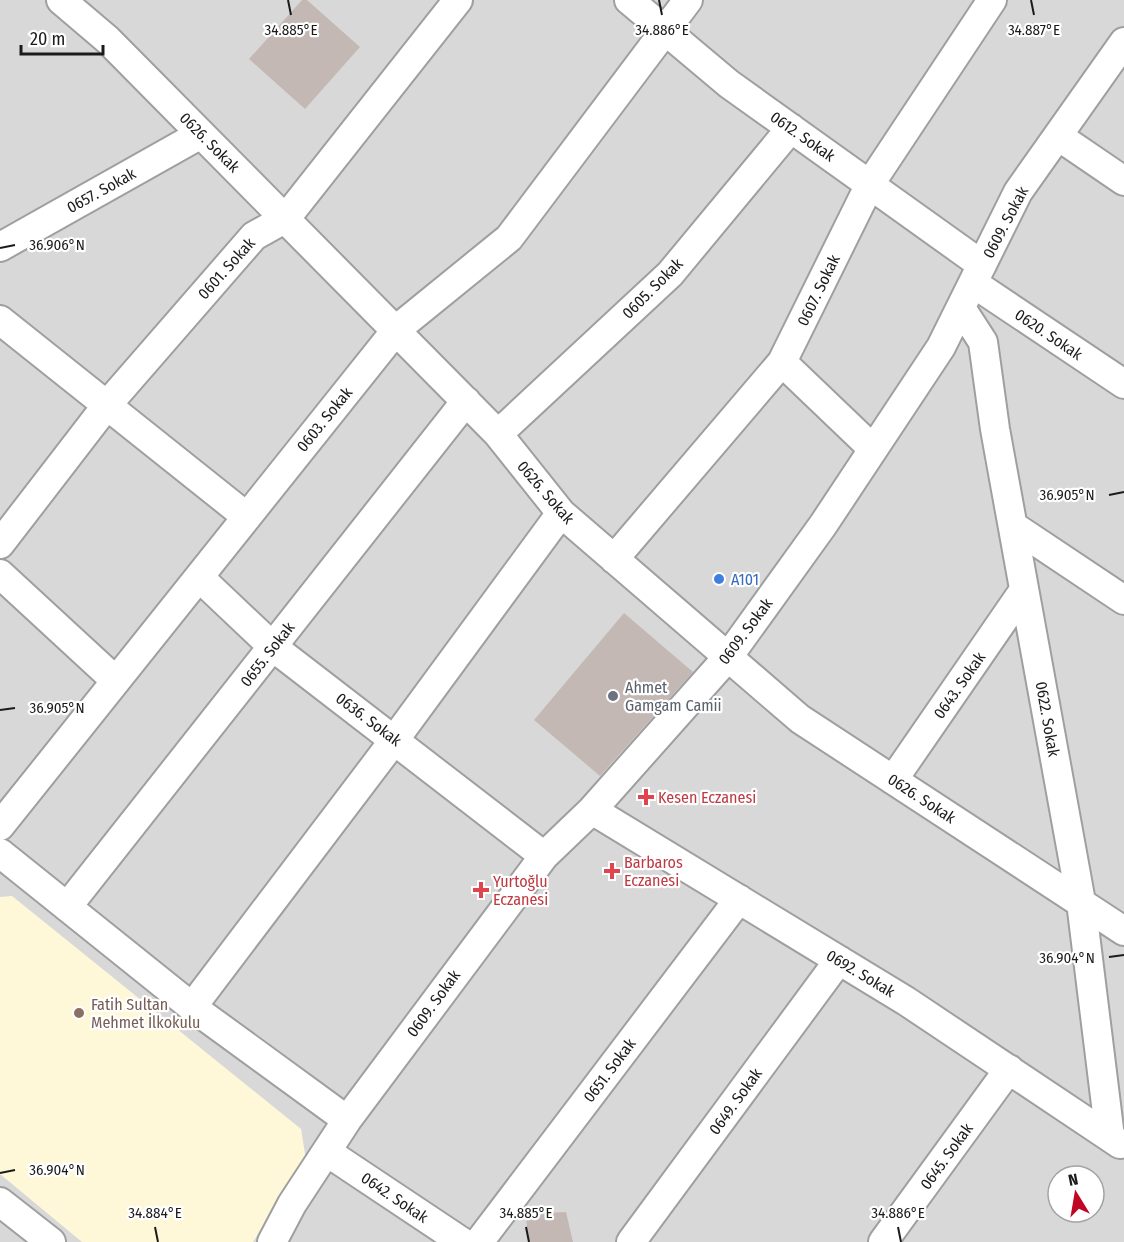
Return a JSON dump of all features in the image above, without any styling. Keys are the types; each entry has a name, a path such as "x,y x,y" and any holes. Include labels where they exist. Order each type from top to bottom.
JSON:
{"street":[{"name":"0626. Sokak","path":"61,0 108,40 397,329 498,434 561,513 800,719 1124,931"},
{"name":"0601. Sokak","path":"0,544 107,405 254,236 286,218 458,0"},
{"name":"0612. Sokak","path":"629,0 729,84 870,184 972,285"},
{"name":"0603. Sokak","path":"0,826 397,329 509,238 688,0"},
{"name":"0607. Sokak","path":"614,559 782,362 870,184 992,0"},
{"name":"0609. Sokak","path":"272,1242 292,1204 347,1120 544,856 592,810 728,657 941,347 1018,192 1124,42"},
{"name":"0605. Sokak","path":"498,434 670,273 791,128"},
{"name":"0657. Sokak","path":"0,247 201,134"},
{"path":"1058,136 1124,181"},
{"name":"0620. Sokak","path":"972,285 1124,384"},
{"name":"0622. Sokak","path":"972,285 1024,590 1081,902 1117,1142"},
{"path":"0,320 247,517"},
{"path":"782,362 873,449"},
{"name":"0655. Sokak","path":"67,907 466,401"},
{"path":"192,1007 395,739 561,513"},
{"path":"1013,526 1124,600"},
{"path":"0,574 116,681"},
{"name":"0636. Sokak","path":"199,577 273,647 544,856"},
{"name":"0643. Sokak","path":"893,780 1024,590"},
{"name":"0692. Sokak","path":"592,810 906,1000 1117,1142"},
{"path":"0,853 192,1007 347,1120"},
{"name":"0651. Sokak","path":"479,1242 739,899"},
{"name":"0649. Sokak","path":"632,1242 839,960"},
{"name":"0645. Sokak","path":"884,1242 1009,1069"},
{"name":"0642. Sokak","path":"327,1152 462,1242"},
{"path":"4,1214 51,1242"}],"shaded area":[{"path":"0,0 1124,0 1124,1242 0,1242"},
{"name":"Fatih Sultan Mehmet İlkokulu","path":"12,896 301,1129 306,1160 253,1242 82,1242 0,1174 0,897"}],"building":[{"path":"302,0 307,0 360,47 305,109 249,59"},
{"name":"Ahmet Gamgam Camii","path":"624,613 693,672 600,776 534,720"},
{"path":"566,1212 573,1242 528,1242 526,1214"}],"place":[{"name":"A101","path":"719,579"},
{"name":"Ahmet Gamgam Camii","path":"613,696"},
{"name":"Kesen Eczanesi","path":"646,797"},
{"name":"Barbaros Eczanesi","path":"612,871"},
{"name":"Yurtoğlu Eczanesi","path":"481,890"},
{"name":"Fatih Sultan Mehmet İlkokulu","path":"79,1013"}]}
